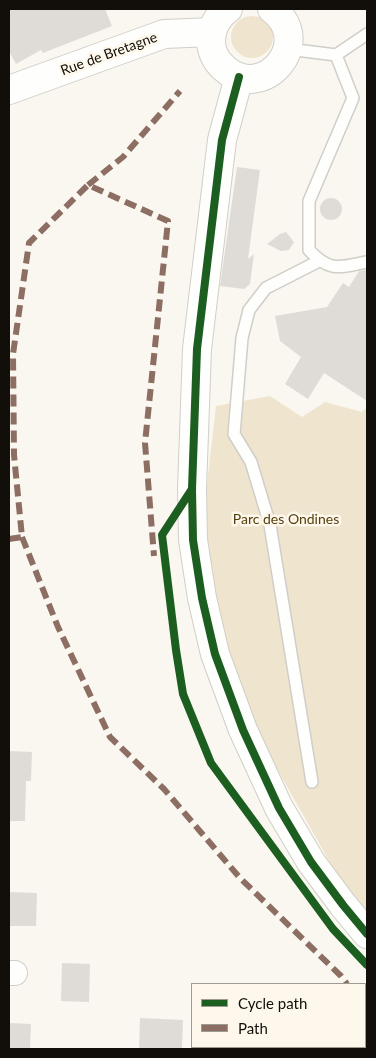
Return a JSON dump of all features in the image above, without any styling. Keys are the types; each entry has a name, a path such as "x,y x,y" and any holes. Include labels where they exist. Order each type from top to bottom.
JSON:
{"street":[{"path":"228,9 216,21 212,32 211,44 214,55 228,72 239,77 251,79 264,76 274,70 283,61 288,49 288,36 285,24 272,9"},
{"name":"Rue de Bretagne","path":"9,90 164,34 212,32"},
{"path":"239,77 222,140 197,348 192,489 193,540 202,598 215,654 243,730 279,808 311,862 367,934"}],"lane":[{"path":"288,49 336,55 367,34"},
{"path":"336,55 353,98 309,201 309,250 319,261 334,268 367,262"},
{"path":"312,782 270,524 251,462 234,434 242,338 249,310 266,288 319,261"}],"green space":[{"path":"252,16 267,22 273,37 267,52 252,58 237,52 231,37 237,22"},
{"name":"Parc des Ondines","path":"270,396 302,417 325,402 362,412 367,407 367,918 349,896 247,716 213,598 203,519 216,406"}],"building":[{"path":"9,9 105,9 112,26 43,53 41,50 16,64 9,51"},
{"path":"237,167 260,170 248,259 254,254 250,284 244,289 220,286"},
{"path":"331,198 339,201 342,209 339,217 331,220 323,217 320,209 323,201"},
{"path":"286,232 294,242 289,250 281,251 267,244 280,234"},
{"path":"367,270 367,401 324,373 308,399 285,384 301,357 280,341 275,316 327,307 343,283 349,287 359,271"},
{"path":"9,751 32,752 31,781 26,781 25,821 9,821"},
{"path":"9,892 37,893 36,926 9,926"},
{"path":"62,963 90,964 89,1002 61,1001"},
{"path":"140,1018 183,1020 182,1049 139,1049"},
{"path":"9,1023 31,1024 30,1049 9,1049"}],"marked path":[{"path":"88,185 123,157 180,91"},
{"path":"9,539 22,537 14,455 13,354 29,243 88,185 168,221 145,443 154,556"},
{"path":"22,537 58,627 110,737 164,789 240,878 346,983"}],"cycle path":[{"path":"239,77 222,140 197,349 192,489 193,540 202,598 215,654 243,730 279,808 311,862 367,934"},
{"path":"192,489 162,535 183,694 211,763 333,929 367,965"}]}
